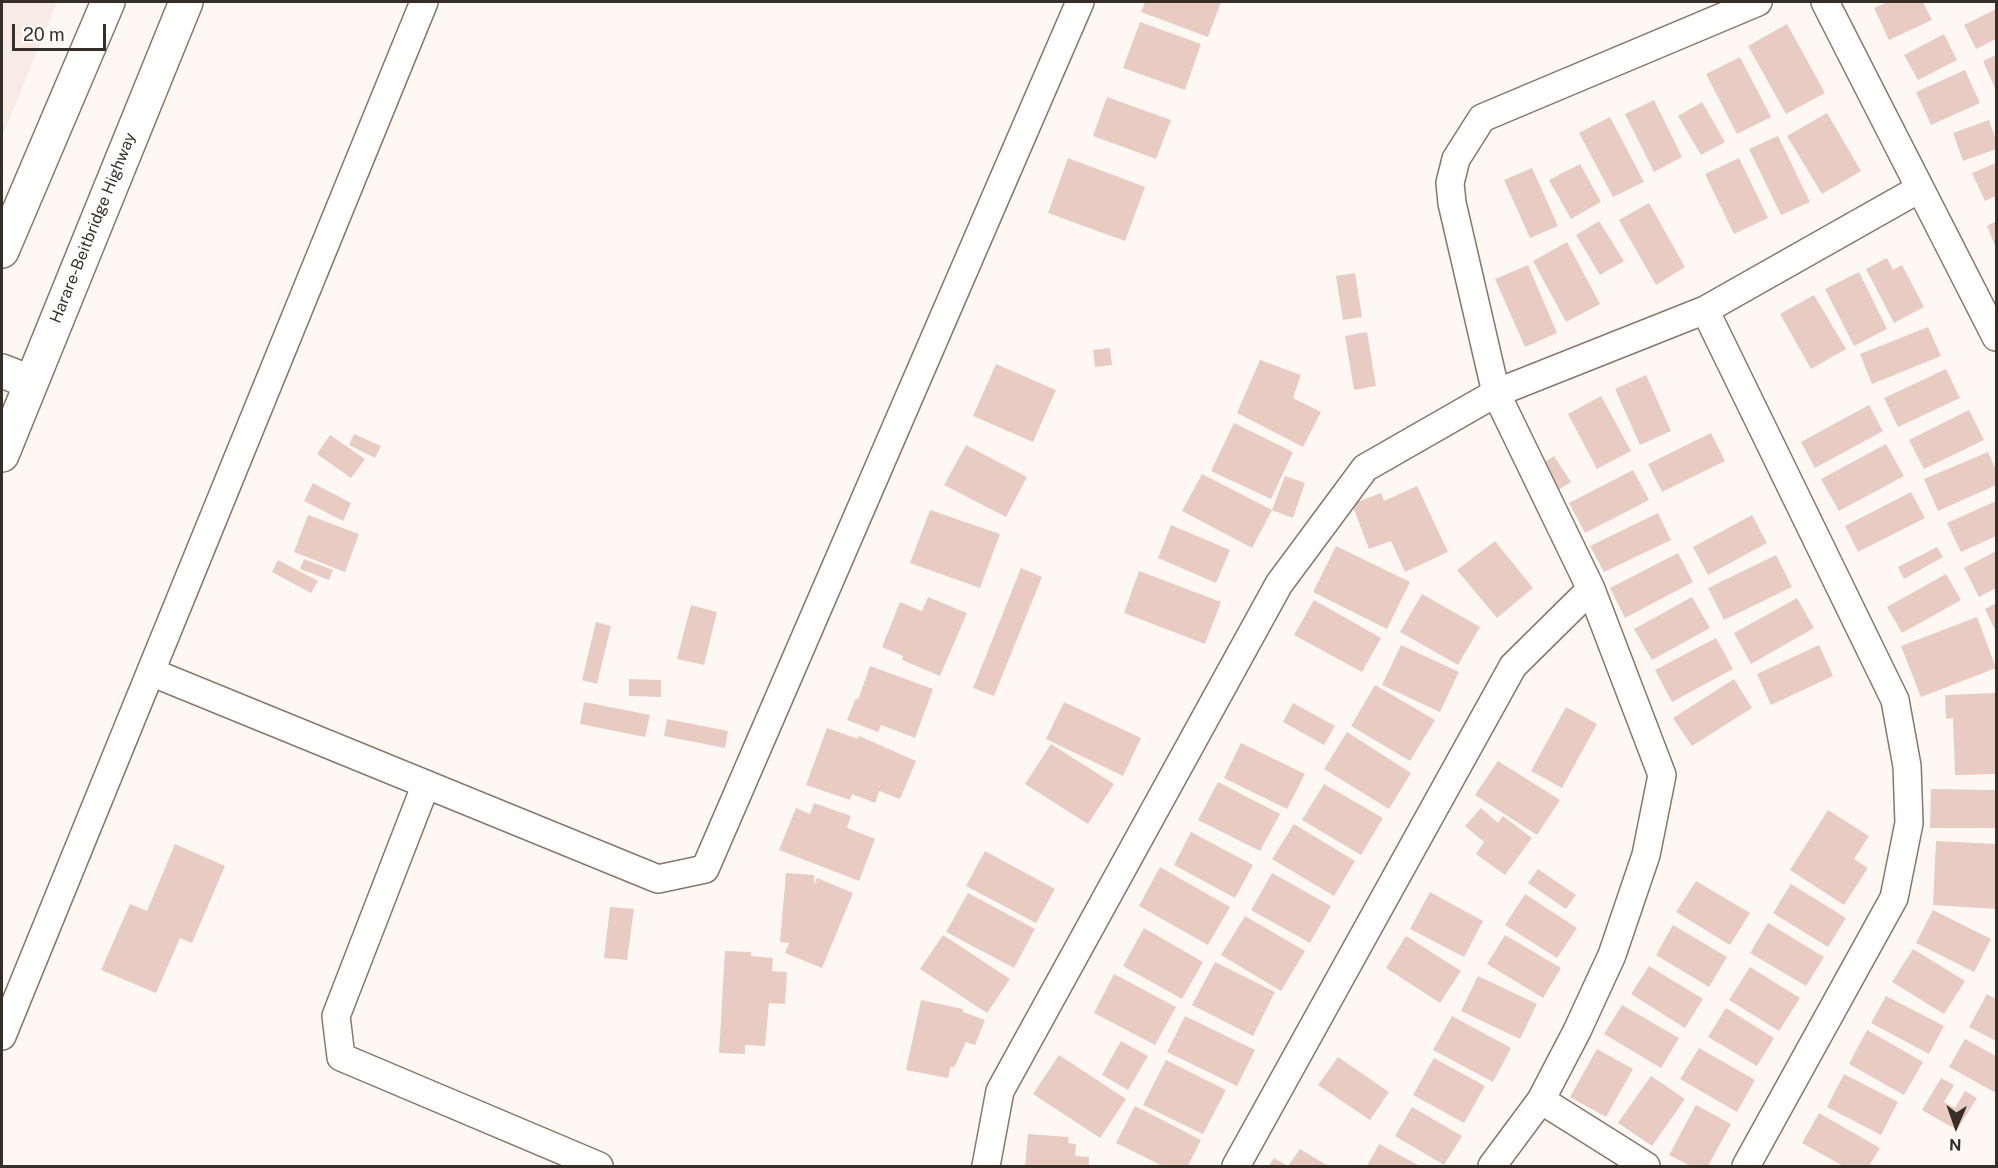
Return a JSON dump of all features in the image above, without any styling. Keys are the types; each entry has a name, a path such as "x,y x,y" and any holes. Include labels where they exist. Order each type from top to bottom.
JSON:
{"highway":[{"path":"2,251 108,2"},
{"name":"Harare-Beitbridge Highway","path":"2,455 16,377 186,2"}],"street":[{"path":"2,1036 424,2"},
{"path":"151,672 658,879 705,869 1080,2"},
{"path":"1492,1167 1541,1100 1577,1031 1612,955 1646,855 1662,775 1591,589 1496,393 1452,203 1450,183 1456,159 1482,118 1758,2"},
{"path":"1825,2 1996,337"},
{"path":"986,1167 1000,1091 1279,584 1365,468 1496,393 1705,310 1919,189"},
{"path":"1705,310 1895,700 1907,766 1909,823 1894,898 1746,1167"},
{"path":"1236,1167 1513,666 1591,589"},
{"path":"426,784 336,1016 341,1057 598,1167"},
{"path":"1541,1100 1646,1167"}],"shaded area":[{"path":"2,2 57,2 2,137"}],"building":[{"path":"1145,2 1221,2 1208,37 1141,12"},
{"path":"1888,2 1923,2 1932,20 1889,40 1874,8"},
{"path":"1996,9 1996,39 1976,49 1964,25"},
{"path":"1140,22 1201,44 1185,90 1123,68"},
{"path":"1787,24 1825,93 1786,114 1748,46"},
{"path":"1944,34 1957,60 1918,80 1904,55"},
{"path":"1996,55 1996,88 1995,88 1983,61"},
{"path":"1740,57 1771,117 1737,134 1706,74"},
{"path":"1965,70 1980,103 1931,125 1916,92"},
{"path":"1107,97 1171,120 1156,159 1093,136"},
{"path":"1654,100 1682,157 1654,172 1625,114"},
{"path":"1702,102 1725,142 1701,155 1678,116"},
{"path":"1827,113 1861,171 1822,194 1787,136"},
{"path":"1610,117 1644,182 1613,197 1579,133"},
{"path":"1989,120 1996,140 1996,149 1963,161 1953,133"},
{"path":"1778,136 1810,202 1781,215 1749,149"},
{"path":"1068,158 1145,187 1125,241 1048,213"},
{"path":"1739,158 1768,218 1734,234 1705,174"},
{"path":"1996,163 1996,196 1985,201 1972,173"},
{"path":"1580,164 1601,202 1571,219 1549,180"},
{"path":"1532,168 1558,226 1530,238 1504,180"},
{"path":"1649,203 1685,267 1656,285 1619,220"},
{"path":"1599,221 1624,261 1600,275 1576,235"},
{"path":"1996,221 1996,248 1987,226"},
{"path":"1567,242 1600,304 1566,322 1533,261"},
{"path":"1887,258 1893,270 1902,265 1924,307 1894,323 1866,269"},
{"path":"1528,265 1557,333 1525,347 1495,279"},
{"path":"1859,272 1887,329 1854,346 1825,289"},
{"path":"1355,273 1362,317 1343,320 1336,276"},
{"path":"1814,295 1846,349 1811,369 1780,314"},
{"path":"1928,327 1941,356 1872,384 1860,354"},
{"path":"1367,332 1376,386 1354,390 1345,336"},
{"path":"1110,348 1112,365 1095,367 1093,350"},
{"path":"1260,360 1301,375 1293,398 1321,412 1303,447 1237,413"},
{"path":"996,364 1056,390 1033,442 973,416"},
{"path":"1946,369 1960,398 1898,427 1884,398"},
{"path":"1646,375 1671,431 1640,445 1615,389"},
{"path":"1601,396 1631,451 1597,469 1568,414"},
{"path":"1869,405 1883,431 1815,468 1801,442"},
{"path":"1969,410 1984,440 1924,469 1909,440"},
{"path":"1234,423 1293,452 1271,499 1211,471"},
{"path":"1711,433 1725,461 1662,492 1648,464"},
{"path":"354,434 381,446 375,458 349,445"},
{"path":"330,435 365,459 351,478 317,454"},
{"path":"1886,444 1904,476 1839,511 1821,479"},
{"path":"966,445 1027,477 1006,517 944,485"},
{"path":"1988,452 1996,470 1996,485 1938,511 1924,479"},
{"path":"1554,456 1571,482 1557,491 1540,465"},
{"path":"1633,470 1649,500 1585,533 1569,503"},
{"path":"1202,474 1272,510 1252,548 1182,511"},
{"path":"1285,476 1305,483 1293,518 1272,510"},
{"path":"313,483 351,503 343,521 304,501"},
{"path":"1417,486 1448,552 1405,572 1391,541 1369,549 1352,504 1381,493 1384,501"},
{"path":"1911,492 1925,518 1858,552 1845,526"},
{"path":"1996,501 1996,536 1961,552 1947,523"},
{"path":"930,510 1000,534 980,588 910,563"},
{"path":"1658,513 1671,540 1604,572 1590,546"},
{"path":"308,515 359,534 345,572 294,552"},
{"path":"1752,515 1767,543 1708,575 1693,547"},
{"path":"1171,525 1230,550 1216,583 1158,558"},
{"path":"1495,541 1533,588 1497,618 1457,570"},
{"path":"1336,546 1410,582 1387,629 1313,592"},
{"path":"1937,547 1943,557 1904,579 1898,567"},
{"path":"1996,551 1996,588 1979,597 1964,568"},
{"path":"1678,553 1693,582 1625,618 1610,588"},
{"path":"1776,555 1792,587 1724,620 1708,588"},
{"path":"304,559 333,570 329,580 300,569"},
{"path":"278,560 318,581 311,593 272,572"},
{"path":"1021,568 1042,577 994,696 973,688"},
{"path":"1139,571 1221,602 1205,644 1124,613"},
{"path":"1946,574 1961,600 1902,633 1887,607"},
{"path":"1422,594 1480,627 1458,665 1400,632"},
{"path":"928,597 967,613 940,676 902,660 903,656 882,647 900,602 922,611"},
{"path":"1692,597 1710,628 1652,660 1634,629"},
{"path":"1797,598 1814,628 1751,664 1734,633"},
{"path":"1314,600 1381,638 1362,672 1294,635"},
{"path":"1996,603 1996,632 1985,609"},
{"path":"691,605 717,612 704,665 677,659"},
{"path":"1977,617 1996,668 1921,697 1901,646"},
{"path":"596,622 611,626 597,684 582,680"},
{"path":"1716,638 1733,669 1672,702 1655,670"},
{"path":"1401,645 1459,672 1440,712 1382,685"},
{"path":"1819,645 1833,676 1771,705 1757,674"},
{"path":"870,666 933,689 915,738 881,725 878,732 847,720 856,698 858,700"},
{"path":"629,679 661,680 661,697 629,696"},
{"path":"1734,679 1752,708 1692,746 1673,718"},
{"path":"1375,685 1435,720 1410,761 1351,726"},
{"path":"1996,693 1996,774 1955,775 1953,718 1946,719 1945,695"},
{"path":"584,702 650,715 645,737 580,724"},
{"path":"1064,702 1141,738 1123,776 1046,739"},
{"path":"1293,703 1335,726 1324,745 1283,722"},
{"path":"1566,707 1597,724 1562,788 1531,771"},
{"path":"667,719 728,731 725,748 664,736"},
{"path":"827,728 858,739 859,736 916,761 900,799 879,791 875,803 852,794 850,800 806,785"},
{"path":"1347,732 1411,773 1389,809 1324,769"},
{"path":"1241,743 1305,774 1287,809 1224,778"},
{"path":"1051,744 1114,784 1088,824 1025,784"},
{"path":"1498,761 1560,800 1537,835 1475,795"},
{"path":"1218,782 1280,814 1260,851 1198,820"},
{"path":"1324,784 1383,818 1361,855 1302,820"},
{"path":"1931,789 1996,790 1996,828 1930,828"},
{"path":"814,803 851,816 847,828 875,839 859,881 779,850 796,808 810,814"},
{"path":"1481,808 1498,823 1503,816 1532,838 1505,875 1476,854 1484,842 1465,826"},
{"path":"1828,810 1869,836 1854,859 1868,868 1844,905 1790,870"},
{"path":"1294,824 1355,861 1334,896 1272,859"},
{"path":"1191,832 1253,865 1235,898 1174,865"},
{"path":"1936,841 1996,844 1996,909 1933,905"},
{"path":"175,844 225,866 192,943 180,938 156,993 101,970 130,904 147,911"},
{"path":"985,851 1055,889 1036,923 966,886"},
{"path":"1160,867 1230,907 1208,945 1139,906"},
{"path":"1538,869 1576,895 1566,909 1528,883"},
{"path":"786,873 814,875 814,885 817,878 853,893 822,968 785,953 789,943 780,942"},
{"path":"1272,873 1331,906 1310,943 1251,910"},
{"path":"1696,881 1750,913 1730,945 1676,912"},
{"path":"1791,884 1846,918 1828,947 1773,913"},
{"path":"1430,892 1483,921 1464,957 1410,929"},
{"path":"968,893 1035,929 1014,968 946,932"},
{"path":"1525,894 1577,928 1557,958 1505,925"},
{"path":"610,907 634,909 627,960 604,958"},
{"path":"1933,910 1991,939 1974,972 1916,943"},
{"path":"1245,916 1305,951 1281,991 1221,955"},
{"path":"1768,923 1824,957 1806,986 1750,953"},
{"path":"1673,925 1727,957 1709,987 1656,955"},
{"path":"1144,928 1203,962 1182,999 1123,966"},
{"path":"943,935 1010,979 987,1013 920,969"},
{"path":"1505,935 1561,968 1543,998 1487,964"},
{"path":"1406,936 1461,971 1440,1003 1386,968"},
{"path":"1913,949 1965,981 1944,1014 1892,982"},
{"path":"725,951 751,952 751,956 773,958 772,971 787,972 785,1004 769,1003 765,1046 745,1045 745,1054 719,1053"},
{"path":"1215,962 1275,992 1253,1036 1192,1005"},
{"path":"1649,966 1703,999 1685,1028 1631,994"},
{"path":"1750,967 1800,998 1779,1031 1729,1000"},
{"path":"1114,974 1176,1007 1155,1045 1094,1013"},
{"path":"1478,976 1537,1004 1520,1039 1461,1011"},
{"path":"1987,994 1996,999 1996,1041 1969,1027"},
{"path":"1886,996 1944,1026 1929,1054 1871,1023"},
{"path":"921,1000 963,1009 963,1012 985,1020 975,1045 966,1042 954,1068 951,1066 948,1078 906,1070"},
{"path":"1622,1005 1679,1038 1661,1068 1604,1034"},
{"path":"1726,1008 1774,1038 1757,1066 1708,1037"},
{"path":"1185,1016 1255,1050 1237,1086 1167,1052"},
{"path":"1452,1016 1511,1048 1493,1082 1433,1050"},
{"path":"1867,1030 1923,1062 1904,1095 1849,1064"},
{"path":"1965,1039 1996,1056 1996,1093 1949,1067"},
{"path":"1121,1041 1148,1056 1128,1090 1102,1075"},
{"path":"1699,1048 1755,1080 1737,1112 1680,1079"},
{"path":"1597,1049 1633,1069 1606,1117 1570,1097"},
{"path":"1059,1055 1126,1099 1100,1138 1033,1094"},
{"path":"1338,1057 1389,1092 1370,1120 1318,1085"},
{"path":"1434,1058 1485,1086 1464,1123 1413,1095"},
{"path":"1166,1060 1226,1090 1203,1134 1143,1105"},
{"path":"1844,1074 1898,1102 1881,1135 1827,1107"},
{"path":"1651,1076 1685,1099 1652,1146 1618,1123"},
{"path":"1941,1078 1954,1085 1944,1102 1955,1108 1965,1091 1977,1098 1957,1130 1922,1110"},
{"path":"1696,1105 1731,1124 1708,1166 1691,1166 1669,1155"},
{"path":"1135,1106 1201,1140 1188,1166 1163,1166 1116,1143"},
{"path":"1412,1107 1462,1136 1444,1165 1395,1136"},
{"path":"1819,1113 1880,1148 1869,1166 1843,1166 1802,1143"},
{"path":"1028,1134 1069,1137 1068,1143 1076,1144 1075,1156 1089,1157 1089,1166 1025,1166"},
{"path":"1379,1144 1420,1166 1367,1166"},
{"path":"1300,1149 1328,1166 1288,1166"},
{"path":"1274,1158 1288,1166 1269,1166"}]}
